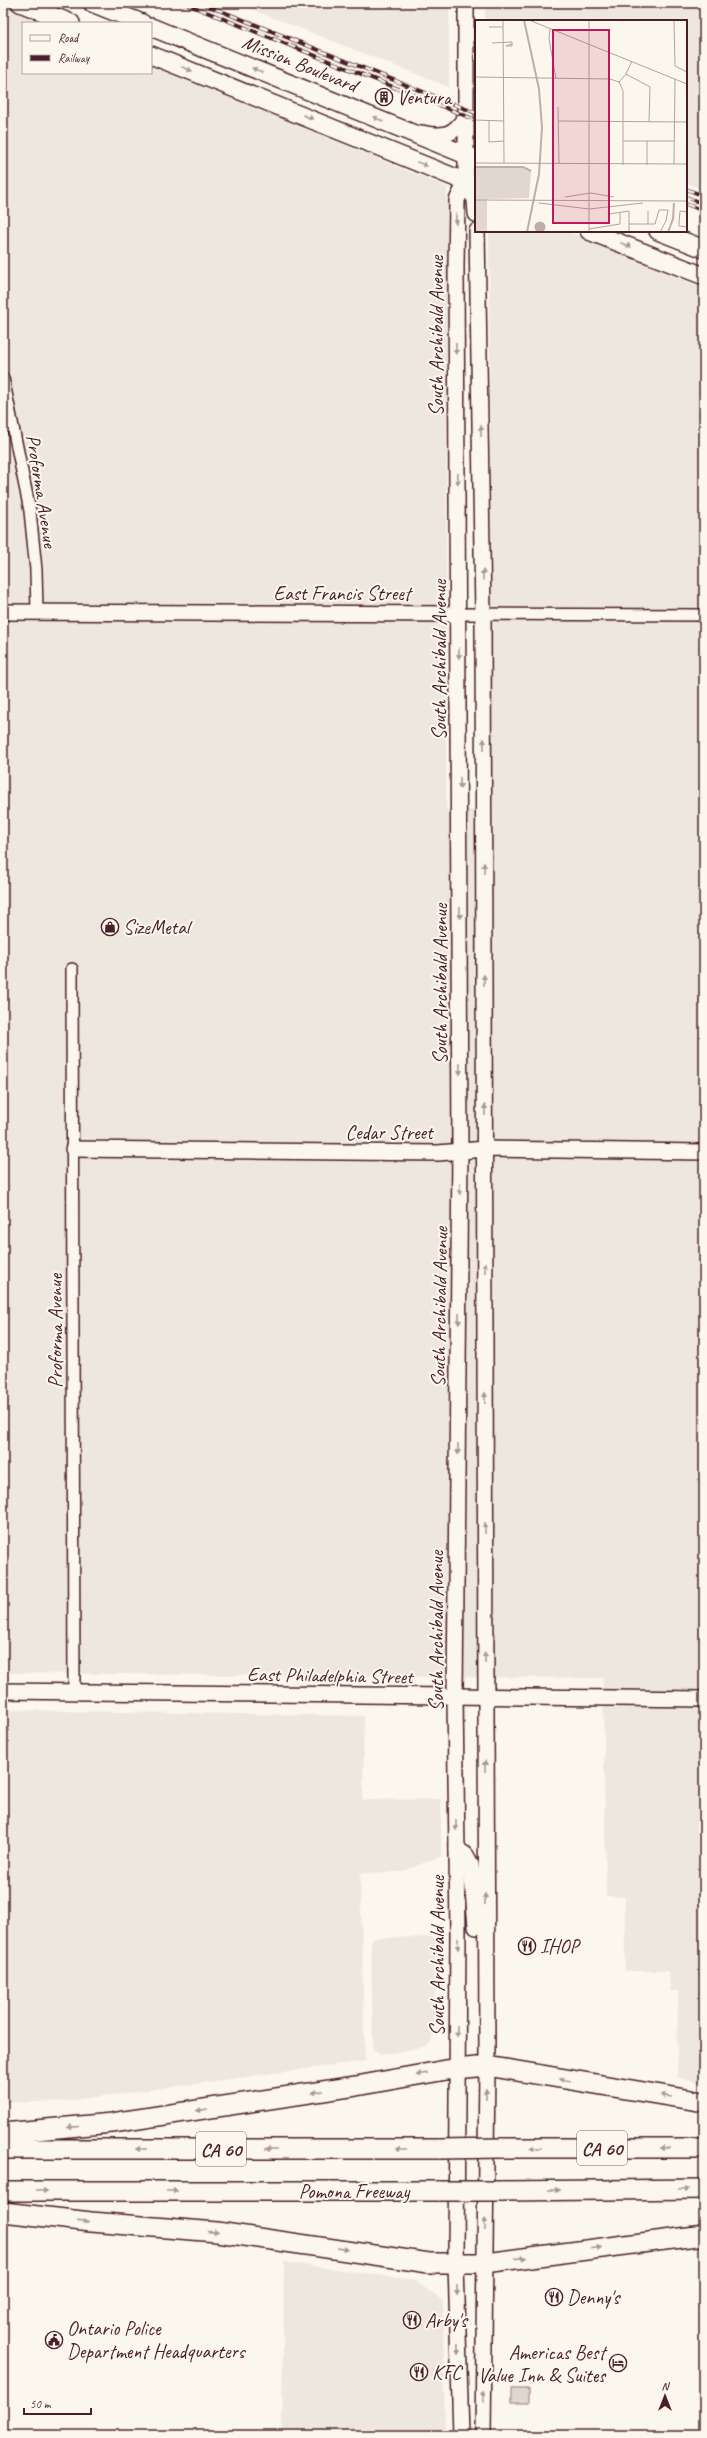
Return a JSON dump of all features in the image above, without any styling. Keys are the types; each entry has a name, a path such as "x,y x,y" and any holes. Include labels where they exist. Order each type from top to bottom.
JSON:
{"highway":[{"path":"3,2133 112,2123 356,2086 457,2068 486,2066 704,2102"},
{"name":"CA 60","path":"3,2149 704,2148"},
{"name":"Pomona Freeway","path":"3,2190 440,2191 704,2189"},
{"path":"3,2212 91,2222 218,2232 429,2264 485,2263 704,2235"}],"main road":[{"path":"20,3 68,22"},
{"path":"92,3 140,22"},
{"name":"South Archibald Avenue","path":"466,3 466,116 471,157 471,184 475,200"},
{"name":"Mission Boulevard","path":"152,27 471,157"},
{"path":"152,54 471,184"},
{"path":"400,128 432,136 444,136 455,130 466,116"},
{"name":"South Archibald Avenue","path":"461,2435 456,2264 457,2068 455,1697 460,1150 459,614 456,200 471,184"},
{"path":"477,232 483,614 485,1149 486,2066 483,2435"},
{"path":"592,232 704,276"},
{"path":"661,232 704,249"},
{"name":"East Francis Street","path":"3,612 459,614"},
{"name":"Cedar Street","path":"73,1149 438,1153 485,1149 704,1152"},
{"name":"East Philadelphia Street","path":"3,1691 704,1699"},
{"path":"456,1849 466,1855 471,1864 478,1958 486,1994"}],"street":[{"name":"Proforma Avenue","path":"3,378 30,511 36,570 37,612"},
{"name":"East Francis Street","path":"459,614 704,615"},
{"name":"Proforma Avenue","path":"72,969 74,1692"}],"shaded area":[{"path":"236,3 449,3 449,87"},
{"path":"485,3 704,3 704,190 687,183 687,20 485,20"},
{"path":"3,4 48,22 22,22 22,74 152,74 152,65 447,187 446,810 492,810 489,232 568,232 704,288 704,2083 677,2077 678,1991 670,1991 669,1971 625,1971 625,1897 606,1896 603,1678 3,1673"},
{"path":"3,1710 364,1716 363,1800 441,1799 441,1856 401,1872 360,1873 365,2061 66,2101 3,2103"},
{"path":"432,1937 440,1943 440,1976 434,1995 434,2031 431,2042 424,2047 380,2055 373,2050 371,1941 375,1938"},
{"path":"284,2262 414,2280 443,2301 445,2435 282,2435"},
{"path":"512,2389 528,2389 528,2403 512,2403"}],"railway":[{"path":"184,3 475,120"},
{"path":"201,3 475,113"},
{"path":"687,189 704,196"},
{"path":"687,197 704,204"},
{"path":"687,204 704,211"}],"place":[{"name":"Ventura","path":"384,97"},
{"name":"SizeMetal","path":"110,927"},
{"name":"IHOP","path":"527,1946"},
{"name":"Denny's","path":"554,2297"},
{"name":"Arby's","path":"412,2320"},
{"name":"Ontario Police Department Headquarters","path":"54,2340"},
{"name":"Americas Best Value Inn & Suites","path":"618,2363"},
{"name":"KFC","path":"419,2372"}]}
